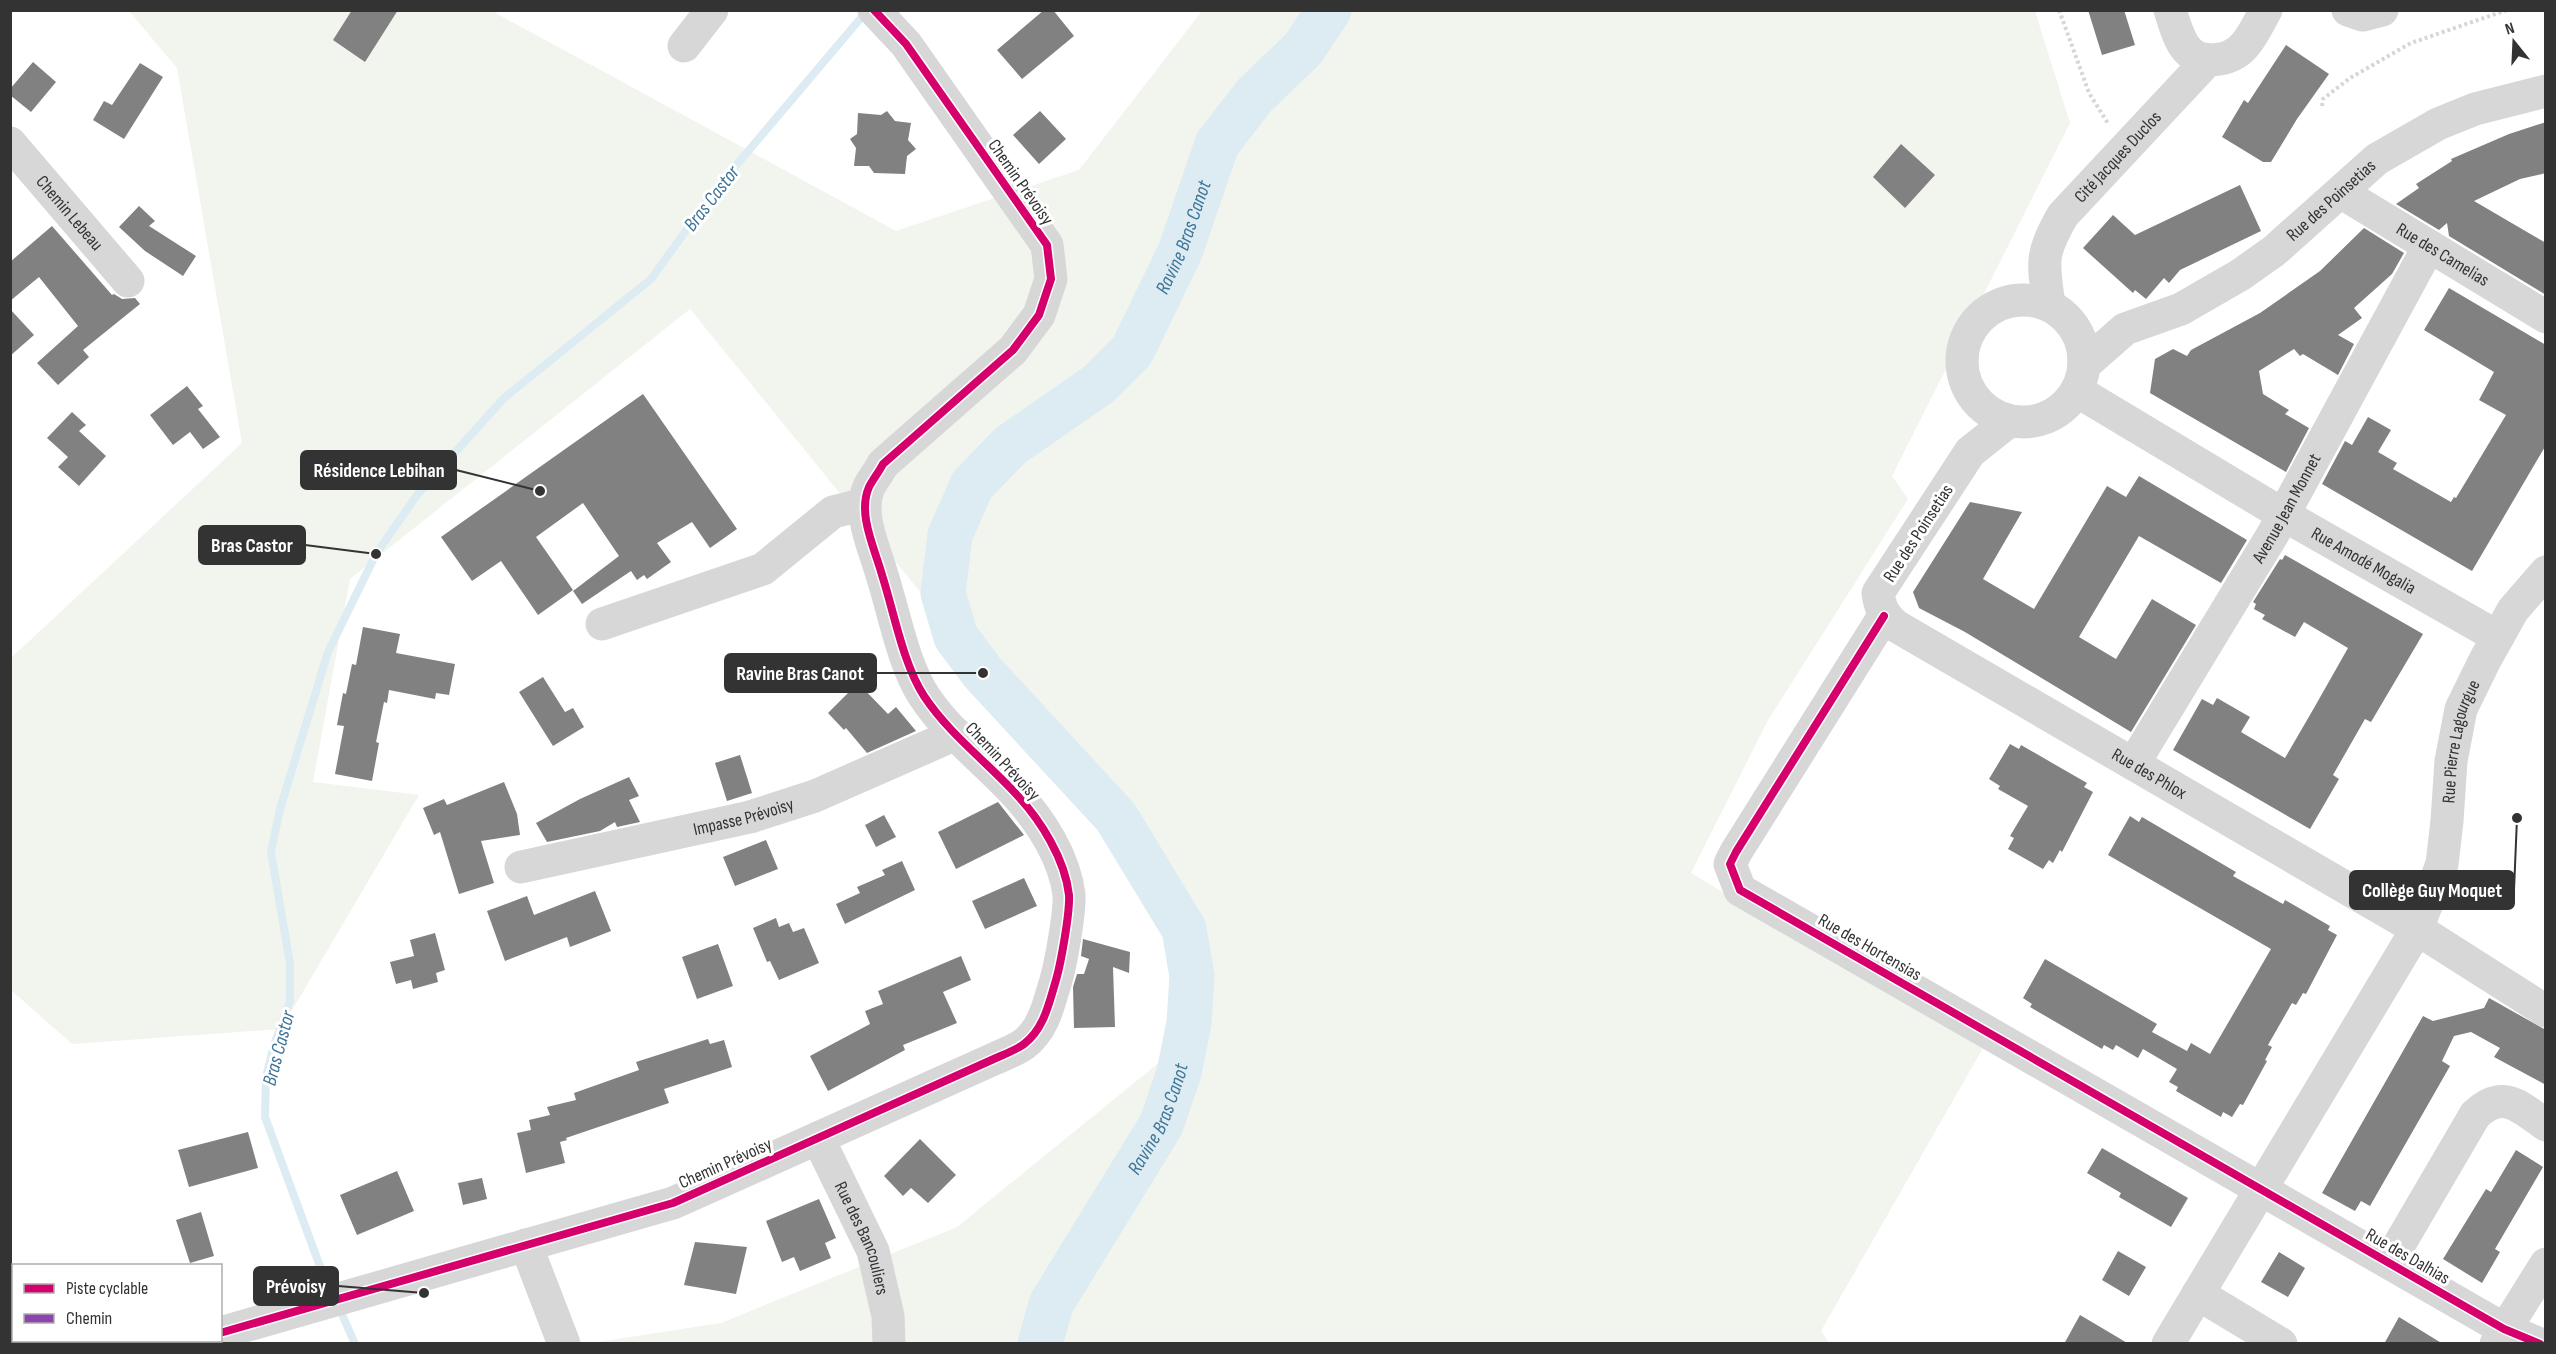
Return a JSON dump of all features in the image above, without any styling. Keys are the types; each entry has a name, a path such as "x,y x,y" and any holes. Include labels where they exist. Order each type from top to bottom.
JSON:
{"street":[{"path":"684,46 712,10"},
{"path":"2170,10 2179,39 2190,54 2206,62"},
{"name":"Cité Jacques Duclos","path":"2012,300 2043,262 2050,238 2063,215 2206,62 2226,58 2243,47 2266,10"},
{"path":"2348,10 2363,15 2382,10"},
{"name":"Chemin Prévoisy","path":"222,1332 314,1304 673,1203 1025,1044 1044,1021 1060,966 1069,896 1062,870 1053,846 1036,819 1017,795 956,734 924,695 909,664 872,540 865,504 869,488 883,464 1013,350 1039,315 1051,279 1047,245 906,44 880,16"},
{"name":"Rue des Poinsetias","path":"2075,327 2125,329 2181,309 2240,275 2274,251 2342,193 2377,159 2438,124 2475,109 2546,91"},
{"name":"Chemin Lebeau","path":"10,143 128,281"},
{"name":"Rue des Camelias","path":"2342,193 2546,317"},
{"name":"Avenue Jean Monnet","path":"2134,763 2284,515 2429,246"},
{"name":"Cité Jacques Duclos","path":"2043,262 2049,305"},
{"path":"2012,300 2031,300 2049,305 2059,310 2075,327 2081,341 2080,378 2067,404 2047,417 2025,423 2009,421 1990,413 1974,399 1961,371 1961,355 1972,325 1997,305 2012,300"},
{"name":"Rue des Poinsetias","path":"2080,378 2125,329"},
{"name":"Rue Amodé Mogalia","path":"2080,378 2284,515 2498,637"},
{"name":"Rue des Poinsetias","path":"1970,452 1974,399"},
{"name":"Rue des Poinsetias","path":"1884,616 1878,593 1970,452 2009,421"},
{"path":"602,624 763,569 833,513 865,504"},
{"name":"Rue Pierre Lagourgue","path":"2417,929 2442,864 2451,761 2461,709 2513,610 2546,572"},
{"name":"Rue des Phlox","path":"1884,616 1896,626 2417,929 2546,1011"},
{"name":"Rue des Hortensias","path":"1884,616 1736,852 1730,864 1740,890 2262,1189"},
{"name":"Impasse Prévoisy","path":"521,867 750,817 815,796 956,734"},
{"path":"2168,1344 2417,929"},
{"name":"Rue des Dalhias","path":"2388,1262 2475,1115 2483,1107 2493,1102 2515,1104 2546,1125"},
{"name":"Rue des Bancouliers","path":"818,1138 873,1251 888,1316 889,1344"},
{"name":"Rue des Dalhias","path":"2262,1189 2388,1262 2500,1336 2540,1344"},
{"path":"526,1245 564,1344"},
{"path":"2500,1336 2546,1264"},
{"path":"2198,1294 2281,1344"}],"path":[{"path":"2059,10 2089,93 2123,149"},
{"path":"2322,106 2323,99 2349,78 2411,43 2507,10"}],"shaded area":[{"path":"129,11 492,11 896,231 1079,170 1202,11 2035,11 2070,123 1892,476 1908,499 1767,722 1691,873 1983,1048 1821,1331 1829,1343 591,1343 721,1323 957,1227 1161,1061 1177,961 1069,775 690,309 350,579 313,782 419,795 281,1029 72,1044 11,990 11,658 242,443 177,68"}],"building":[{"path":"352,10 398,10 365,62 333,40"},
{"path":"1044,10 1053,10 1074,36 1022,79 997,50"},
{"path":"2088,10 2124,10 2135,45 2102,55"},
{"path":"2286,45 2329,74 2297,119 2271,162 2263,162 2222,137 2244,100 2248,103"},
{"path":"33,62 56,82 31,112 10,95 10,89"},
{"path":"140,63 163,77 124,139 93,120 104,101 112,105"},
{"path":"887,111 895,121 911,123 908,140 916,149 907,156 905,174 874,173 869,166 854,166 856,148 850,139 857,134 858,113 881,115"},
{"path":"1040,111 1066,139 1039,164 1013,135"},
{"path":"2546,122 2546,173 2520,179 2474,201 2546,243 2546,295 2449,236 2447,223 2439,230 2396,204 2419,188 2416,184 2452,161 2451,159 2509,134"},
{"path":"1901,144 1935,175 1905,208 1873,177"},
{"path":"2240,185 2261,231 2180,270 2169,283 2164,278 2146,299 2135,290 2133,293 2083,248 2113,215 2135,235"},
{"path":"139,206 155,221 149,226 196,256 183,276 145,251 119,227"},
{"path":"52,226 112,295 122,299 135,298 140,304 83,350 89,357 58,385 37,363 78,326 39,277 10,301 10,262"},
{"path":"2364,228 2404,253 2392,274 2354,308 2362,318 2338,335 2354,344 2338,375 2303,354 2300,356 2294,349 2259,371 2263,394 2289,410 2285,414 2309,428 2286,472 2150,393 2155,359 2173,349 2187,356 2191,350 2260,313 2320,271"},
{"path":"2449,288 2546,345 2546,445 2472,571 2322,484 2345,441 2352,445 2368,417 2391,430 2378,452 2397,463 2393,469 2451,502 2454,497 2456,498 2506,415 2479,400 2494,372 2424,330"},
{"path":"10,309 34,335 10,356"},
{"path":"187,386 203,406 198,409 220,437 203,449 190,432 173,445 150,415"},
{"path":"643,394 737,529 710,548 692,522 657,543 671,562 647,579 644,575 637,580 631,571 582,604 573,591 619,556 583,503 536,537 573,590 538,615 501,561 472,581 441,537"},
{"path":"72,412 86,425 79,431 106,456 79,486 58,467 68,457 47,438"},
{"path":"2139,476 2247,540 2221,583 2139,536 2079,637 2116,659 2152,599 2196,625 2131,732 1965,632 1919,608 1913,592 1970,502 2022,512 1983,579 2034,609 2107,486 2126,497"},
{"path":"2285,555 2423,634 2371,722 2365,719 2333,775 2339,779 2310,829 2173,750 2202,699 2213,705 2217,698 2250,717 2241,732 2285,758 2314,708 2348,648 2304,622 2295,637 2262,619 2265,615 2254,609 2256,604 2253,602 2280,559 2282,560"},
{"path":"363,627 400,634 396,653 455,664 449,695 436,693 435,699 389,690 387,703 384,702 376,742 379,743 372,781 335,774 344,726 337,725 343,693 346,694 352,664 356,665"},
{"path":"543,677 565,712 573,708 584,727 553,746 519,692"},
{"path":"858,683 888,714 896,707 916,731 867,753 846,728 844,730 828,713"},
{"path":"2010,744 2019,749 2021,745 2087,783 2084,787 2093,792 2062,852 2060,850 2053,863 2049,860 2043,869 2008,849 2014,838 2010,836 2028,806 1998,789 2000,786 1989,779"},
{"path":"740,755 752,793 727,801 715,763"},
{"path":"629,777 639,796 629,800 640,822 617,827 615,822 600,831 547,842 536,823 580,799"},
{"path":"504,782 517,814 520,835 481,841 494,883 459,894 440,832 434,835 423,808 444,799 447,805"},
{"path":"998,802 1024,835 956,869 938,832"},
{"path":"884,815 896,837 876,847 865,825"},
{"path":"2130,816 2139,822 2142,817 2236,872 2233,876 2283,904 2285,900 2330,926 2328,930 2337,935 2306,994 2303,993 2296,1005 2292,1003 2268,1045 2272,1047 2265,1060 2267,1061 2243,1105 2240,1104 2232,1117 2223,1112 2221,1117 2176,1091 2178,1087 2169,1082 2177,1069 2143,1049 2138,1058 2116,1045 2113,1050 2104,1045 2102,1049 2030,1007 2032,1004 2023,998 2045,959 2157,1024 2152,1032 2187,1051 2191,1043 2210,1054 2271,949 2108,855"},
{"path":"766,840 778,869 735,886 723,857"},
{"path":"902,861 915,890 845,924 836,904 860,893 857,887 885,875 882,870"},
{"path":"1024,878 1037,906 985,929 972,901"},
{"path":"595,891 611,931 570,947 567,937 505,961 487,911 527,896 534,915"},
{"path":"776,918 779,927 789,923 793,932 804,928 819,963 779,980 770,961 767,962 753,928"},
{"path":"435,933 445,970 436,973 438,982 413,989 411,980 396,984 390,962 414,956 410,940"},
{"path":"1083,939 1130,952 1129,973 1113,967 1115,1027 1074,1028 1073,987 1077,974 1084,974 1089,959 1081,956"},
{"path":"718,944 733,986 697,999 682,957"},
{"path":"961,956 971,980 943,992 957,1023 903,1045 905,1050 828,1091 810,1056 870,1024 865,1011 883,1004 878,991"},
{"path":"2489,998 2546,1030 2546,1085 2494,1057 2500,1048 2471,1032 2454,1036 2442,1061 2450,1066 2370,1206 2361,1201 2355,1211 2322,1193 2423,1016 2433,1021 2484,1008"},
{"path":"708,1039 710,1044 724,1040 732,1067 664,1089 669,1103 566,1138 567,1140 560,1142 565,1163 526,1173 517,1133 531,1130 529,1120 550,1115 547,1107 576,1100 574,1093 639,1070 636,1062"},
{"path":"248,1132 258,1168 189,1187 178,1150"},
{"path":"920,1139 956,1175 928,1203 911,1188 903,1196 884,1176"},
{"path":"2102,1148 2188,1198 2171,1227 2119,1197 2121,1193 2087,1173"},
{"path":"2516,1150 2543,1167 2495,1249 2500,1252 2482,1283 2443,1259 2486,1189 2491,1192"},
{"path":"397,1171 414,1211 357,1235 340,1195"},
{"path":"482,1178 487,1199 463,1205 458,1183"},
{"path":"819,1199 836,1238 825,1243 831,1258 800,1271 794,1257 782,1262 766,1221"},
{"path":"201,1212 214,1256 190,1263 176,1220"},
{"path":"695,1242 747,1247 736,1294 684,1285"},
{"path":"2118,1251 2146,1267 2129,1296 2102,1280"},
{"path":"2279,1252 2305,1268 2288,1297 2261,1282"},
{"path":"2080,1315 2129,1344 2064,1344"},
{"path":"2399,1317 2443,1344 2384,1344"}],"waterway":[{"name":"Ravine Bras Canot","path":"1040,1344 1051,1304 1161,1125 1179,1073 1189,1023 1192,976 1184,929 1116,817 983,673 956,637 943,593 950,535 972,485 1011,445 1099,384 1132,351 1180,252 1217,144 1255,95 1303,49 1329,10"},
{"name":"Bras Castor","path":"325,1280 265,1117 266,1077 274,1045 290,1001 290,964 271,852 280,809 328,652 376,554 417,495 503,399 651,279 716,189 866,12"},
{"name":"Bras Castor","path":"341,1312 355,1344"}],"cycle path":[{"path":"222,1332 673,1203 1014,1050 1031,1038 1041,1023 1056,980 1067,925 1069,895 1063,868 1043,829 1026,805 945,723 924,696 910,669 872,543 865,508 869,487 883,464 1013,350 1039,315 1051,279 1047,245 906,44 874,10"},
{"path":"1884,616 1736,852 1730,864 1740,890 2504,1329 2540,1344"}],"place":[{"name":"Résidence Lebihan","path":"540,491"},
{"name":"Bras Castor","path":"376,554"},
{"name":"Ravine Bras Canot","path":"983,673"},
{"name":"Collège Guy Moquet","path":"2517,818"},
{"name":"Prévoisy","path":"424,1293"}]}
